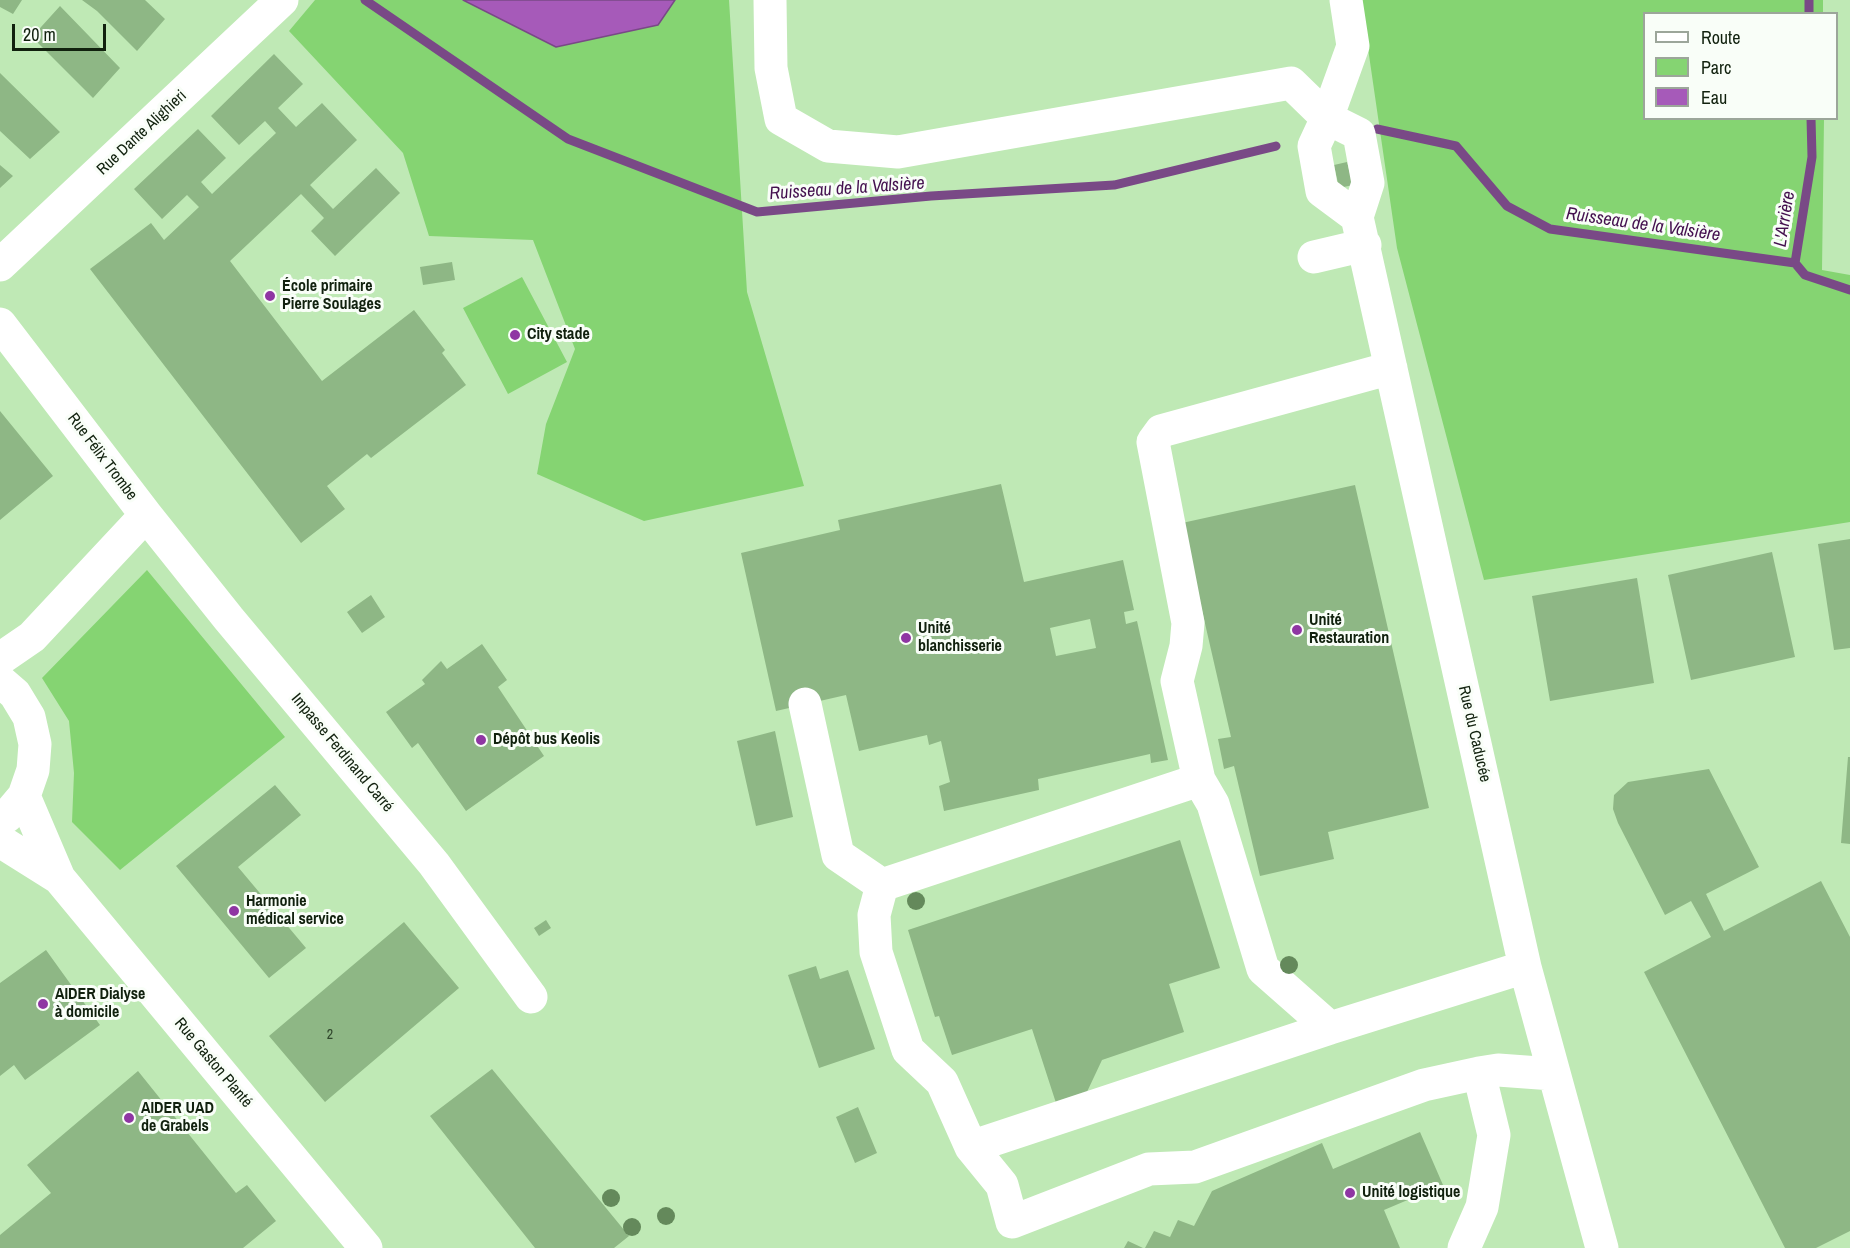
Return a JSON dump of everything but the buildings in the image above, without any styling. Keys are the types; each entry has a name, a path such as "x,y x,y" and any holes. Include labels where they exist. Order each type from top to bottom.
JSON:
{"street":[{"name":"Rue Dante Alighieri","path":"0,265 282,0"},
{"path":"770,0 771,68 781,119 828,146 898,152 1291,83 1328,118 1359,134 1368,183 1361,231"},
{"path":"1346,0 1353,46 1328,118 1314,146 1322,191 1361,231"},
{"path":"1314,257 1361,231"},
{"name":"Rue du Caducée","path":"1361,231 1525,967 1602,1248"},
{"name":"Rue Félix Trombe","path":"0,324 146,515 32,637 0,659"},
{"path":"1330,1028 1263,969 1214,804 1199,780 1177,681 1186,646 1188,623 1153,442 1161,432 1391,368"},
{"name":"Impasse Ferdinand Carré","path":"146,515 229,620 434,864 531,997"},
{"name":"Rue Félix Trombe","path":"8,688 32,637"},
{"path":"0,821 24,796 33,770 35,744 29,717 8,688"},
{"path":"806,704 838,855 882,885"},
{"path":"882,885 1199,780"},
{"name":"Rue Gaston Planté","path":"24,796 59,878 366,1248"},
{"name":"Rue Gaston Planté","path":"0,841 59,878"},
{"path":"882,885 874,915 876,952 909,1050 942,1082 971,1147 1002,1185 1012,1222 1149,1169 1195,1167 1424,1085 1498,1070 1553,1074"},
{"path":"971,1147 1330,1028 1525,967"},
{"path":"1464,1248 1482,1207 1494,1135 1479,1073"}],"green space":[{"path":"315,0 729,0 747,292 804,486 644,521 537,474 546,424 575,349 533,240 429,236 403,153 289,31"},
{"path":"1361,0 1823,0 1823,12 1643,12 1643,120 1824,120 1822,270 1850,275 1850,522 1484,580 1397,248"},
{"name":"City stade","path":"522,277 567,362 508,394 463,308"},
{"path":"147,570 285,737 120,870 72,822 74,773 69,721 42,678"}],"water":[{"path":"463,0 675,0 658,25 556,47"}],"waterway":[{"name":"Ruisseau de la Valsière","path":"365,0 568,139 757,212 931,196 1114,185 1276,146"},
{"name":"L'Arrière","path":"1809,0 1809,12"},
{"name":"L'Arrière","path":"1795,263 1812,157 1811,120"},
{"name":"Ruisseau de la Valsière","path":"1377,129 1456,146 1507,206 1550,229 1795,263"},
{"name":"L'Arrière","path":"1795,263 1805,275 1850,290"}],"place":[{"name":"École primaire Pierre Soulages","path":"270,296"},
{"name":"City stade","path":"515,335"},
{"name":"Unité Restauration","path":"1297,630"},
{"name":"Unité blanchisserie","path":"906,638"},
{"name":"Dépôt bus Keolis","path":"481,740"},
{"name":"Harmonie médical service","path":"234,911"},
{"name":"AIDER Dialyse à domicile","path":"43,1004"},
{"name":"AIDER UAD de Grabels","path":"129,1118"},
{"name":"Unité logistique","path":"1350,1193"}]}
